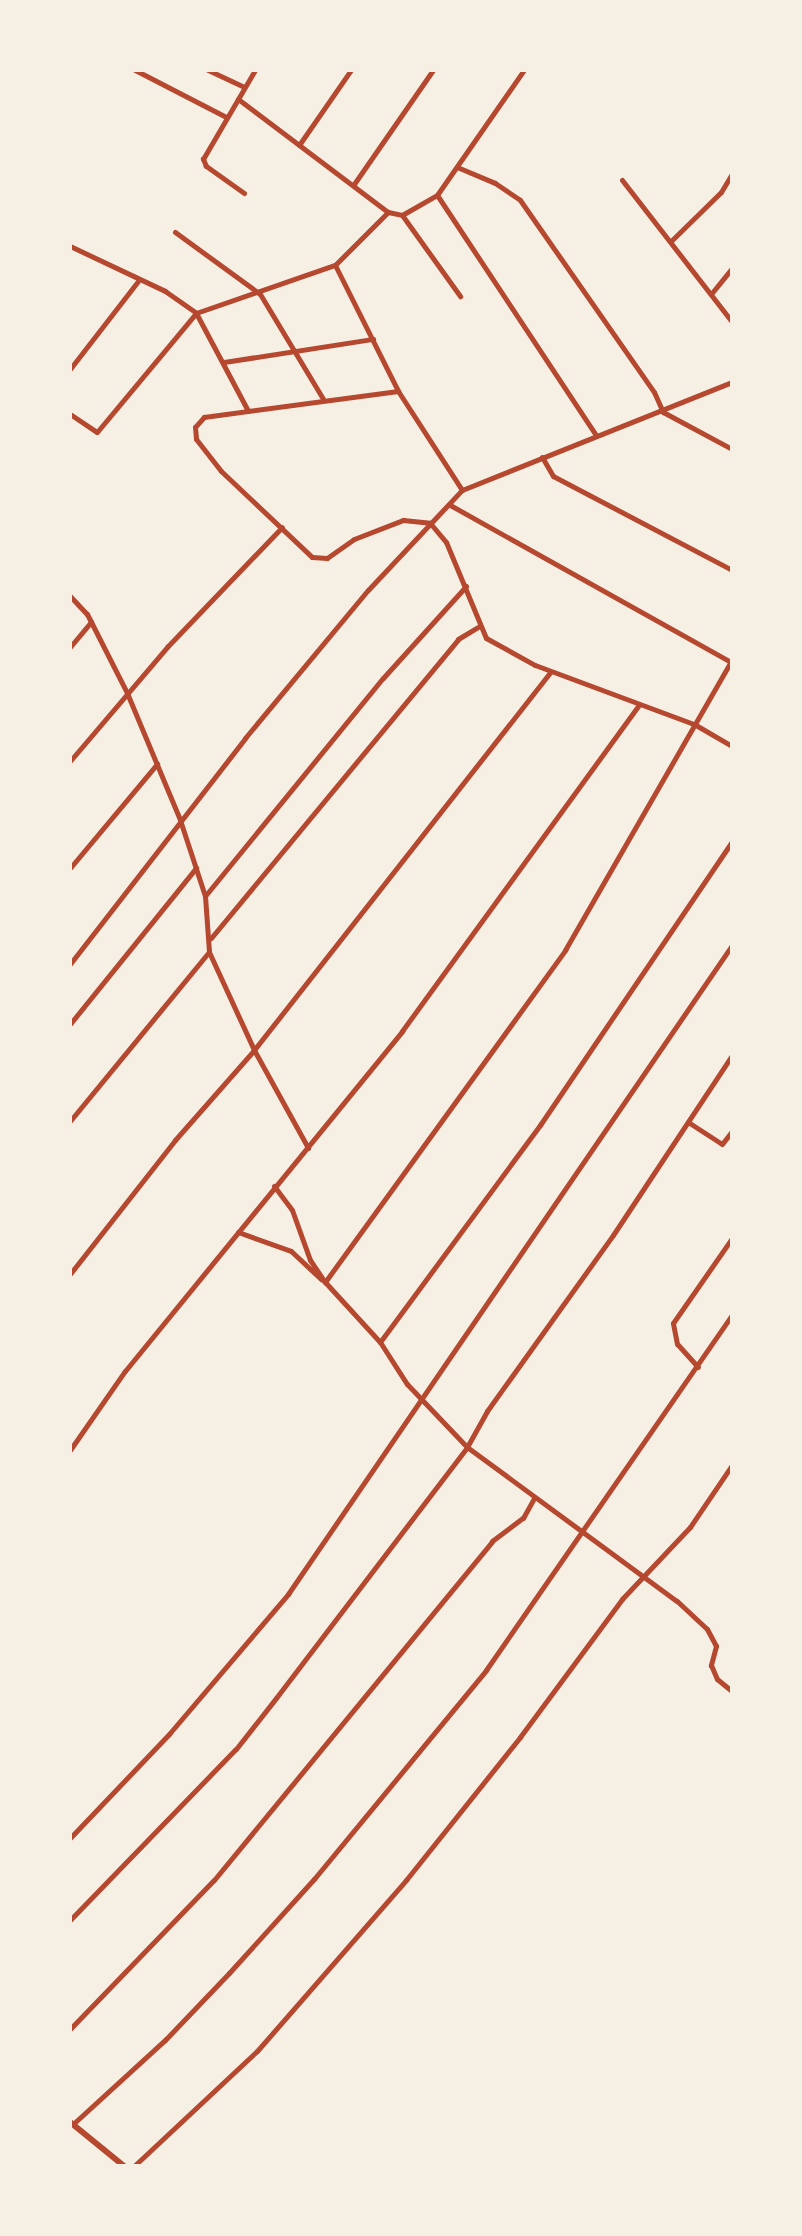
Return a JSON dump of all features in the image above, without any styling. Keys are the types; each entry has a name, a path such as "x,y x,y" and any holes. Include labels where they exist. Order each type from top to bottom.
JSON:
{"street":[{"path":"135,70 226,117"},
{"path":"208,70 244,87"},
{"path":"244,193 204,163 206,149 255,70"},
{"path":"299,145 351,70"},
{"path":"354,184 433,70"},
{"path":"402,215 436,195 524,70"},
{"path":"238,99 388,212 402,215 460,296"},
{"path":"457,167 495,183 520,200 654,392 663,412 732,449"},
{"path":"671,240 722,192 732,174"},
{"path":"622,180 732,322"},
{"path":"436,195 596,435"},
{"path":"70,414 92,432 103,427 196,313 260,294 335,265 388,212"},
{"path":"175,232 260,294 298,351 323,399"},
{"path":"70,246 90,252 138,281 165,291 196,313 248,411"},
{"path":"335,265 398,391 462,490"},
{"path":"711,294 732,268"},
{"path":"70,369 138,281"},
{"path":"224,362 373,339"},
{"path":"70,964 180,820 368,590 462,490 596,435 663,412 697,393 732,382"},
{"path":"398,391 204,417 195,427 195,439 222,471 312,557 327,558 354,539 403,520 430,523 446,542 466,586 478,627 498,647 550,672 694,724 732,746"},
{"path":"542,457 553,476 732,570"},
{"path":"324,1282 565,950 731,661 450,505"},
{"path":"70,761 127,693 282,527"},
{"path":"205,896 383,678 466,586"},
{"path":"70,1121 209,952 211,938 205,896 180,820 127,693 91,622 71,597"},
{"path":"70,647 91,622"},
{"path":"211,938 458,639 478,627"},
{"path":"70,1274 175,1140 254,1050 550,672"},
{"path":"70,1450 125,1371 402,1031 638,706"},
{"path":"70,868 157,764"},
{"path":"380,1342 540,1125 732,841"},
{"path":"70,1024 196,867"},
{"path":"70,1838 169,1734 288,1594 424,1402 732,945"},
{"path":"209,952 254,1050 308,1148"},
{"path":"70,1920 236,1749 467,1447 486,1411 732,1055"},
{"path":"688,1122 723,1144 732,1131"},
{"path":"274,1186 292,1210 310,1260 324,1282"},
{"path":"238,1232 291,1251 380,1342 424,1402 467,1447 642,1577 706,1629 716,1646 711,1665 717,1679 732,1691"},
{"path":"698,1367 677,1344 673,1323 732,1238"},
{"path":"124,2166 71,2123 165,2040 314,1879 486,1670 583,1534 732,1315"},
{"path":"134,2166 257,2051 406,1880 642,1577 666,1557 732,1465"},
{"path":"70,2029 214,1880 492,1541 523,1518 534,1497"}]}
